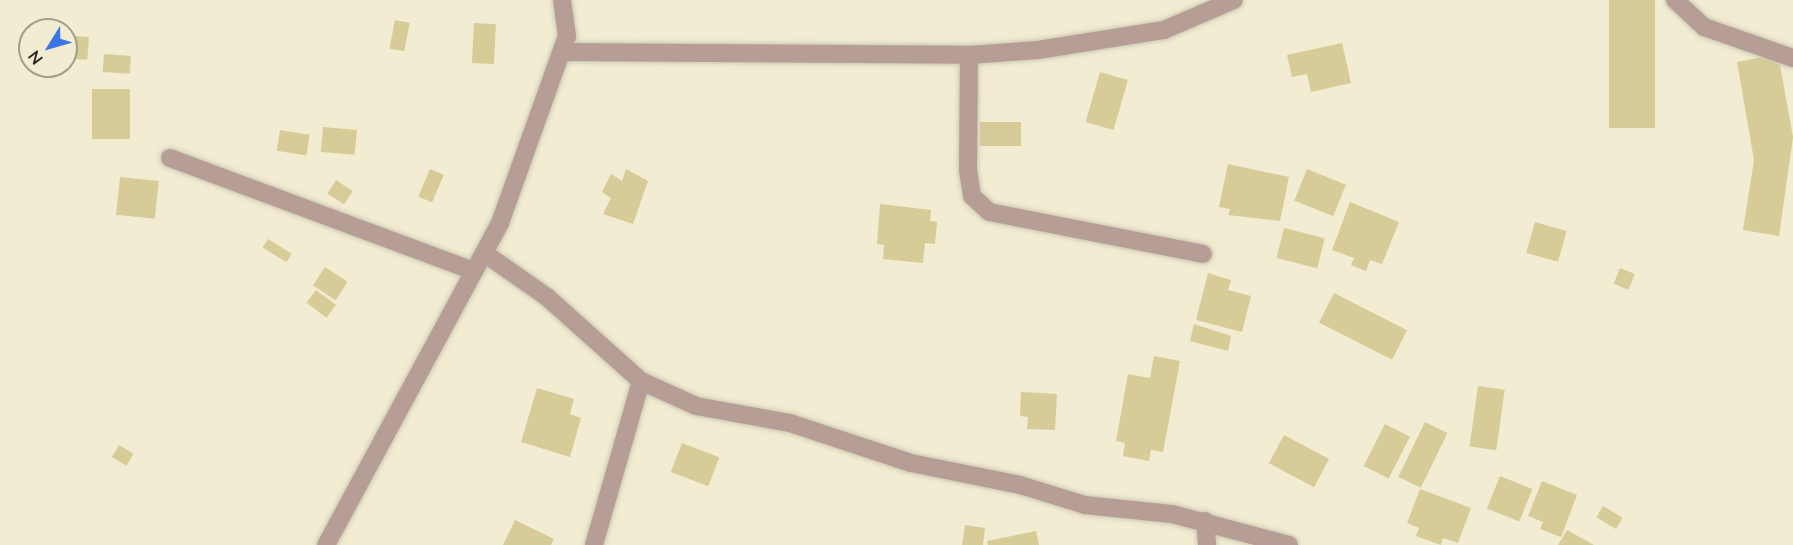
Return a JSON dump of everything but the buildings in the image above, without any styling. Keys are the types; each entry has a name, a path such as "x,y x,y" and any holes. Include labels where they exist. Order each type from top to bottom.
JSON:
{"street":[{"path":"326,545 500,223 567,36 562,0"},
{"path":"562,52 969,55 1107,43 1164,30 1234,0"},
{"path":"1676,0 1704,27 1793,58"},
{"path":"969,55 968,170 972,196 989,212 1203,254"},
{"path":"170,158 474,271"},
{"path":"484,254 547,297 641,381 696,406 790,423 911,463 1020,485 1084,505 1205,521 1289,545"},
{"path":"594,545 641,381"},
{"path":"1205,521 1207,545"}]}
